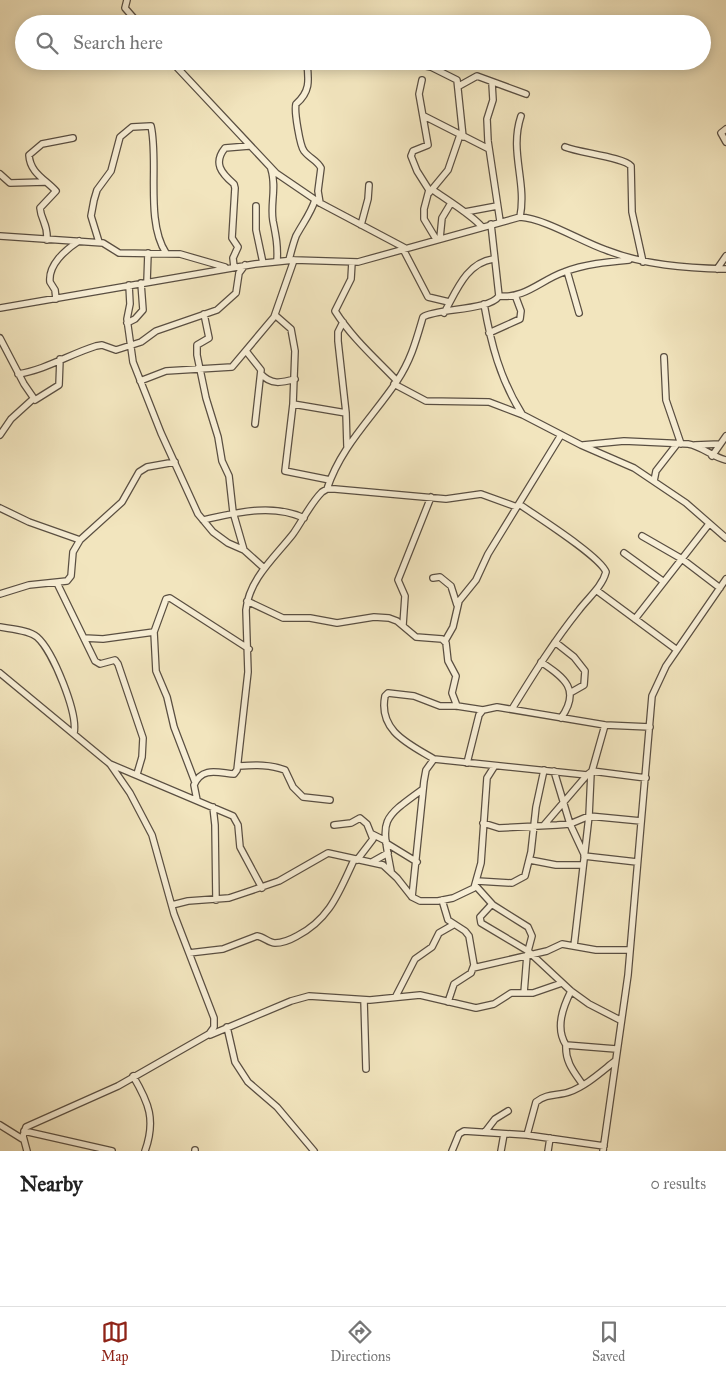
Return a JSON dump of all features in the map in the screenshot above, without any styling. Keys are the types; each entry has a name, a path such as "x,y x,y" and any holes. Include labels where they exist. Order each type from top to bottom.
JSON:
{"street":[{"path":"127,0 125,8 131,15"},
{"path":"179,70 271,169 317,201 404,249 428,297 449,302"},
{"path":"140,380 166,371 230,368 275,315 292,260 296,237 317,201 321,168 302,148 300,132 295,122 296,104 303,98 308,88 307,70"},
{"path":"438,70 457,80 462,136 448,170 431,191 424,209 424,219 438,238"},
{"path":"458,86 476,76 526,94"},
{"path":"422,80 419,94 428,145 413,151 411,156 431,191 474,217 482,227"},
{"path":"492,83 493,100 487,119 489,149 500,222"},
{"path":"424,116 489,149"},
{"path":"520,216 523,197 517,163 516,137 521,116"},
{"path":"99,242 91,211 97,190 111,171 118,140 132,127 151,126 155,210 160,240 166,253"},
{"path":"726,130 721,133 726,142"},
{"path":"47,240 47,225 40,214 40,208 56,191 45,182 30,162 30,152 47,142 73,138"},
{"path":"234,267 233,258 238,247 232,238 235,188 234,184 226,178 218,163 219,157 225,148 249,146"},
{"path":"565,147 591,155 622,159 631,166 632,212 643,262"},
{"path":"271,169 274,182 273,209 277,239 277,261"},
{"path":"0,174 10,183 45,182"},
{"path":"361,225 368,199 369,185"},
{"path":"438,238 442,218 451,203"},
{"path":"256,206 256,230 263,263"},
{"path":"464,212 497,206"},
{"path":"0,308 245,265 292,260 352,262 373,259 438,238 520,216 537,220 604,250 631,259 679,267 726,269"},
{"path":"491,224 493,259 499,296"},
{"path":"0,236 99,242 107,244 119,253 166,253 192,256 228,268"},
{"path":"56,299 55,290 50,282 51,271 65,252 79,241"},
{"path":"127,323 135,319 143,310 148,253"},
{"path":"718,268 726,256"},
{"path":"444,313 458,285 483,261 493,259"},
{"path":"195,782 200,776 213,771 234,774 238,766 248,649 247,601 264,568 304,518 318,496 327,489 347,446 396,383 418,339 423,317 428,314 444,313 484,304 496,300 499,296 515,295 567,271 600,262 631,259"},
{"path":"352,262 349,285 335,309 354,339 374,356 396,383 426,401 489,402 523,415 645,475 726,538"},
{"path":"18,374 36,370 96,346 102,345 116,350 129,344 141,342 156,331 220,308 236,293 239,273 245,265"},
{"path":"567,271 579,314"},
{"path":"129,285 127,323 129,344 140,380 202,520 228,544 244,550 264,568"},
{"path":"489,333 520,319 521,311 515,295"},
{"path":"484,304 499,371 509,393 523,415"},
{"path":"204,314 209,338 197,345 200,369 209,410 218,437 221,458 229,476 233,512 244,550"},
{"path":"275,315 290,326 293,332 295,379 285,471 330,480"},
{"path":"343,322 338,332 338,341 346,413 347,446"},
{"path":"0,338 3,348 34,398"},
{"path":"246,351 260,366 261,374 255,424"},
{"path":"664,356 666,400 679,444"},
{"path":"0,435 11,419 34,398 41,398 59,385 60,359"},
{"path":"261,374 275,383 295,379"},
{"path":"293,404 346,413"},
{"path":"457,706 452,693 456,676 448,661 445,641 453,627 457,605 476,580 488,554 561,435"},
{"path":"712,456 726,436"},
{"path":"581,445 624,441 695,445 720,444"},
{"path":"654,481 656,472 679,444"},
{"path":"695,445 712,456 726,460"},
{"path":"0,594 30,585 66,582 71,576 72,557 80,540 122,502 139,472 147,467 175,462"},
{"path":"645,475 656,472"},
{"path":"327,489 453,499 481,494 518,506 569,537 605,569 605,576 596,590 555,642 512,709"},
{"path":"403,625 405,596 398,580 431,497"},
{"path":"0,508 47,529 80,540"},
{"path":"202,520 233,512 286,512 304,518"},
{"path":"209,528 213,518"},
{"path":"635,619 709,524"},
{"path":"642,536 682,559 720,588"},
{"path":"624,553 664,582"},
{"path":"433,578 440,577 449,582 457,605"},
{"path":"452,1151 462,1131 527,1135 604,1148 630,950 636,862 646,778 652,702 656,686 677,650 726,579"},
{"path":"58,583 97,664 114,660 118,664 143,738 142,757 138,774"},
{"path":"596,590 677,650"},
{"path":"197,800 194,789 195,782 174,728 167,697 156,671 154,632 166,599 170,598 248,649"},
{"path":"247,601 284,618 310,618 337,622 381,617 397,621 403,625 408,633 416,637 445,641"},
{"path":"0,627 30,633 40,640 63,683 75,720 74,734"},
{"path":"84,638 103,639 131,633 154,632"},
{"path":"555,642 574,657 585,671 584,685 570,693"},
{"path":"542,662 562,676 570,693 568,707 561,718"},
{"path":"0,673 110,764 130,793 152,835 172,905 214,1018 212,1031 199,1039 108,1091 26,1127 24,1140 27,1151"},
{"path":"646,778 494,767 434,759 391,730 386,716 385,696 388,693 402,693 436,706 457,706 483,710 497,707 605,725 650,727"},
{"path":"467,763 476,723 483,710"},
{"path":"574,946 589,816 590,773 605,725"},
{"path":"412,897 426,770 434,759"},
{"path":"110,764 138,774 233,816 237,821 240,847 262,888"},
{"path":"238,766 269,765 278,767 285,770 293,787 303,797 330,800"},
{"path":"172,905 188,901 216,900 262,888 326,853 382,865 392,873 412,897 420,901 442,900 464,894 476,883 481,863 487,778 494,767"},
{"path":"476,883 503,884 519,881 525,876 530,860 536,807 544,770"},
{"path":"554,771 570,824 584,855"},
{"path":"544,825 590,773"},
{"path":"392,873 386,842 387,819 395,810 423,789"},
{"path":"213,807 216,900"},
{"path":"483,823 499,828 570,824 589,816 641,821"},
{"path":"334,825 351,823 361,818 372,834 417,862"},
{"path":"189,953 223,949 257,936 271,942 282,942 304,933 320,923 331,908 355,860 372,842 372,834"},
{"path":"372,862 388,853"},
{"path":"584,855 636,862"},
{"path":"530,860 556,865 583,865"},
{"path":"476,883 492,904 528,927 532,936 524,993"},
{"path":"442,900 447,918 453,925 465,931 469,936 473,968 468,976 454,984 448,1002"},
{"path":"492,904 480,917 479,921 529,954 571,992 620,1020"},
{"path":"396,996 415,959 432,947 439,933 453,925"},
{"path":"473,968 529,954 547,952 576,934"},
{"path":"562,944 596,950 630,950"},
{"path":"199,1039 300,998 318,996 364,1000 420,995 476,1008 494,1004 511,993 541,991 562,984"},
{"path":"571,992 561,1014 562,1034 569,1064 584,1085"},
{"path":"364,1000 366,1069"},
{"path":"227,1027 235,1062 248,1082 277,1106 314,1151"},
{"path":"566,1045 616,1049"},
{"path":"527,1135 536,1102 548,1095 569,1092 584,1085 614,1061"},
{"path":"133,1076 145,1097 150,1112 150,1131 144,1151"},
{"path":"485,1132 495,1119 508,1111"},
{"path":"0,1125 24,1140"},
{"path":"24,1131 112,1151"},
{"path":"501,1151 504,1134"},
{"path":"548,1151 550,1138"}]}
